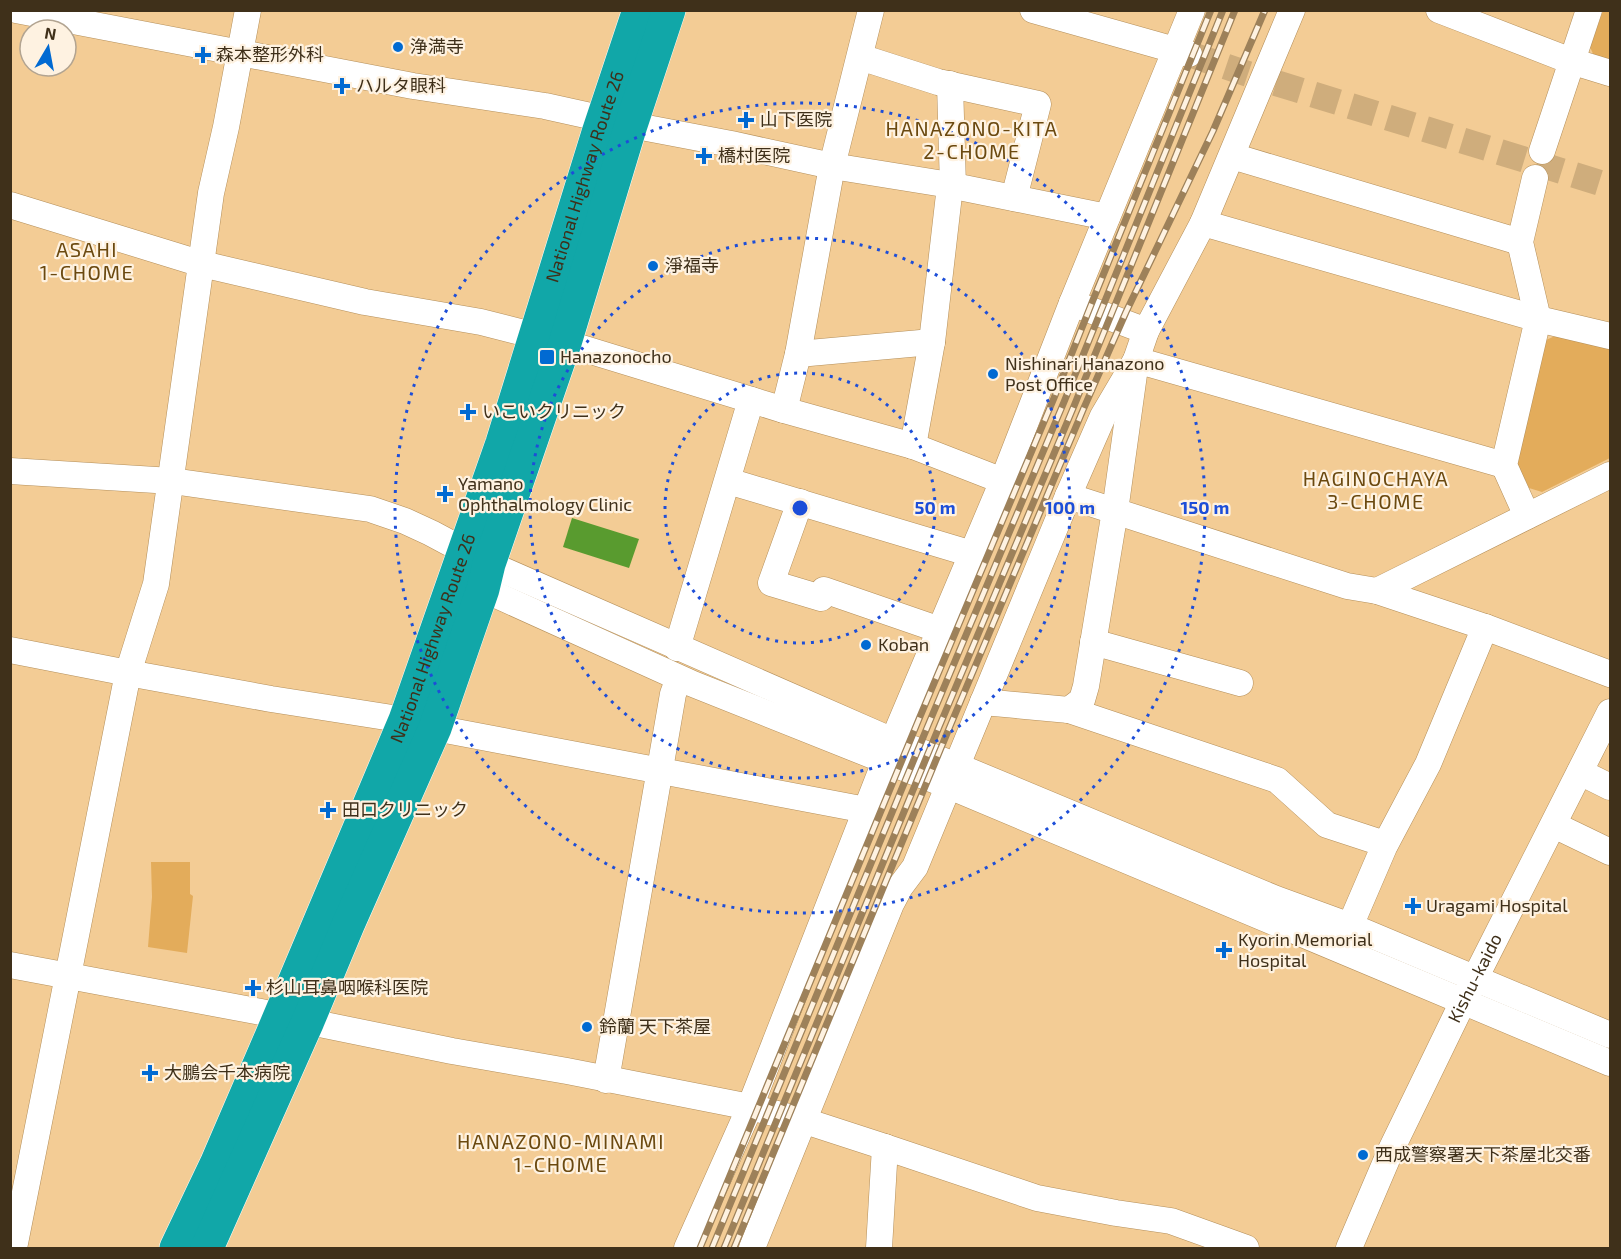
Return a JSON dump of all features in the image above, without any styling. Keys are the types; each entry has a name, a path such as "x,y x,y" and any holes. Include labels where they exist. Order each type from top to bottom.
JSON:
{"highway":[{"name":"National Highway Route 26","path":"207,1248 294,1018 420,724 479,568 502,443 550,339 617,122 639,10"},
{"name":"National Highway Route 26","path":"617,122 669,10"},
{"name":"National Highway Route 26","path":"420,724 479,568"},
{"name":"National Highway Route 26","path":"176,1248 217,1162 294,1018"}],"street":[{"path":"16,10 421,88 545,106 832,166 952,186 1107,217"},
{"path":"14,1248 128,673 156,585 211,193 248,10"},
{"path":"784,410 798,354 832,166 872,10"},
{"path":"1033,10 1067,15 1182,53"},
{"path":"687,1248 750,1107 889,752 1003,481 1107,217 1182,53 1192,10"},
{"path":"1069,710 1082,700 1086,686 1115,511 1136,360 1146,331 1203,223 1292,10"},
{"path":"1439,10 1571,61 1611,73"},
{"path":"1542,151 1589,10"},
{"path":"860,57 951,84 1038,104 1014,198"},
{"path":"913,446 932,342 952,186 951,84"},
{"path":"1232,156 1520,242"},
{"path":"1527,516 1504,465 1538,319 1520,242 1535,178"},
{"path":"10,205 202,264 365,302 481,322 550,339 784,410 913,446 1003,481"},
{"path":"1203,223 1538,319 1611,336"},
{"path":"1072,303 1146,331"},
{"path":"798,354 932,342"},
{"path":"1136,360 1504,465"},
{"path":"752,1248 805,1122 891,904 915,867 1103,416 1136,360"},
{"path":"678,648 751,400"},
{"path":"10,471 172,481 370,509 405,521 430,533 479,568 693,684 889,752 1350,927 1611,1035"},
{"path":"1377,591 1611,475"},
{"path":"728,481 972,554"},
{"path":"1068,496 1347,586 1377,591 1485,627 1611,674"},
{"path":"800,502 771,583 821,598 824,590 940,630"},
{"path":"479,568 678,648 889,752"},
{"path":"1350,927 1386,844 1428,764 1485,627"},
{"path":"1093,642 1240,683"},
{"path":"10,650 271,699 420,724 866,810"},
{"path":"606,1080 659,770 676,686"},
{"path":"983,702 1069,710 1277,780 1328,825 1386,844"},
{"name":"Kishu-kaido","path":"1349,1248 1390,1152 1611,712"},
{"path":"1580,772 1611,787"},
{"path":"953,776 1464,1001 1611,1063"},
{"path":"1554,825 1611,852"},
{"path":"10,965 750,1107 885,1147 1037,1198 1171,1221 1246,1248"},
{"path":"879,1248 885,1147"}],"shaded area":[{"path":"1603,11 1610,11 1610,61 1594,56 1590,47"},
{"path":"1555,336 1610,348 1610,458 1542,492 1529,488 1516,461 1546,340"},
{"path":"572,518 639,539 629,568 563,547"},
{"path":"151,862 190,862 190,894 193,896 187,953 148,947 152,897"}],"tunnel":[{"path":"1189,54 1248,74"},
{"path":"1276,83 1610,186"}],"railway":[{"path":"700,1248 1054,398 1211,10"},
{"path":"712,1248 1064,402 1223,10"},
{"path":"724,1248 1074,406 1235,10"},
{"path":"734,1248 1083,410 1126,312 1213,131 1265,10"}],"place":[{"name":"浄満寺","path":"398,47"},
{"name":"森本整形外科","path":"203,55"},
{"name":"ハルタ眼科","path":"342,86"},
{"name":"山下医院","path":"746,120"},
{"name":"橋村医院","path":"704,156"},
{"name":"淨福寺","path":"653,266"},
{"name":"Hanazonocho","path":"547,357"},
{"name":"Nishinari Hanazono Post Office","path":"993,374"},
{"name":"いこいクリニック","path":"468,412"},
{"name":"Yamano Ophthalmology Clinic","path":"445,494"},
{"name":"Koban","path":"866,645"},
{"name":"田口クリニック","path":"328,810"},
{"name":"Uragami Hospital","path":"1413,906"},
{"name":"Kyorin Memorial Hospital","path":"1224,950"},
{"name":"杉山耳鼻咽喉科医院","path":"253,988"},
{"name":"鈴蘭 天下茶屋","path":"587,1027"},
{"name":"大鵬会千本病院","path":"150,1073"},
{"name":"西成警察署天下茶屋北交番","path":"1363,1155"}],"district":[{"name":"HANAZONO-KITA 2-CHOME","path":"972,140"},
{"name":"ASAHI 1-CHOME","path":"87,262"},
{"name":"HAGINOCHAYA 3-CHOME","path":"1376,490"},
{"name":"HANAZONO-MINAMI 1-CHOME","path":"561,1154"}]}
